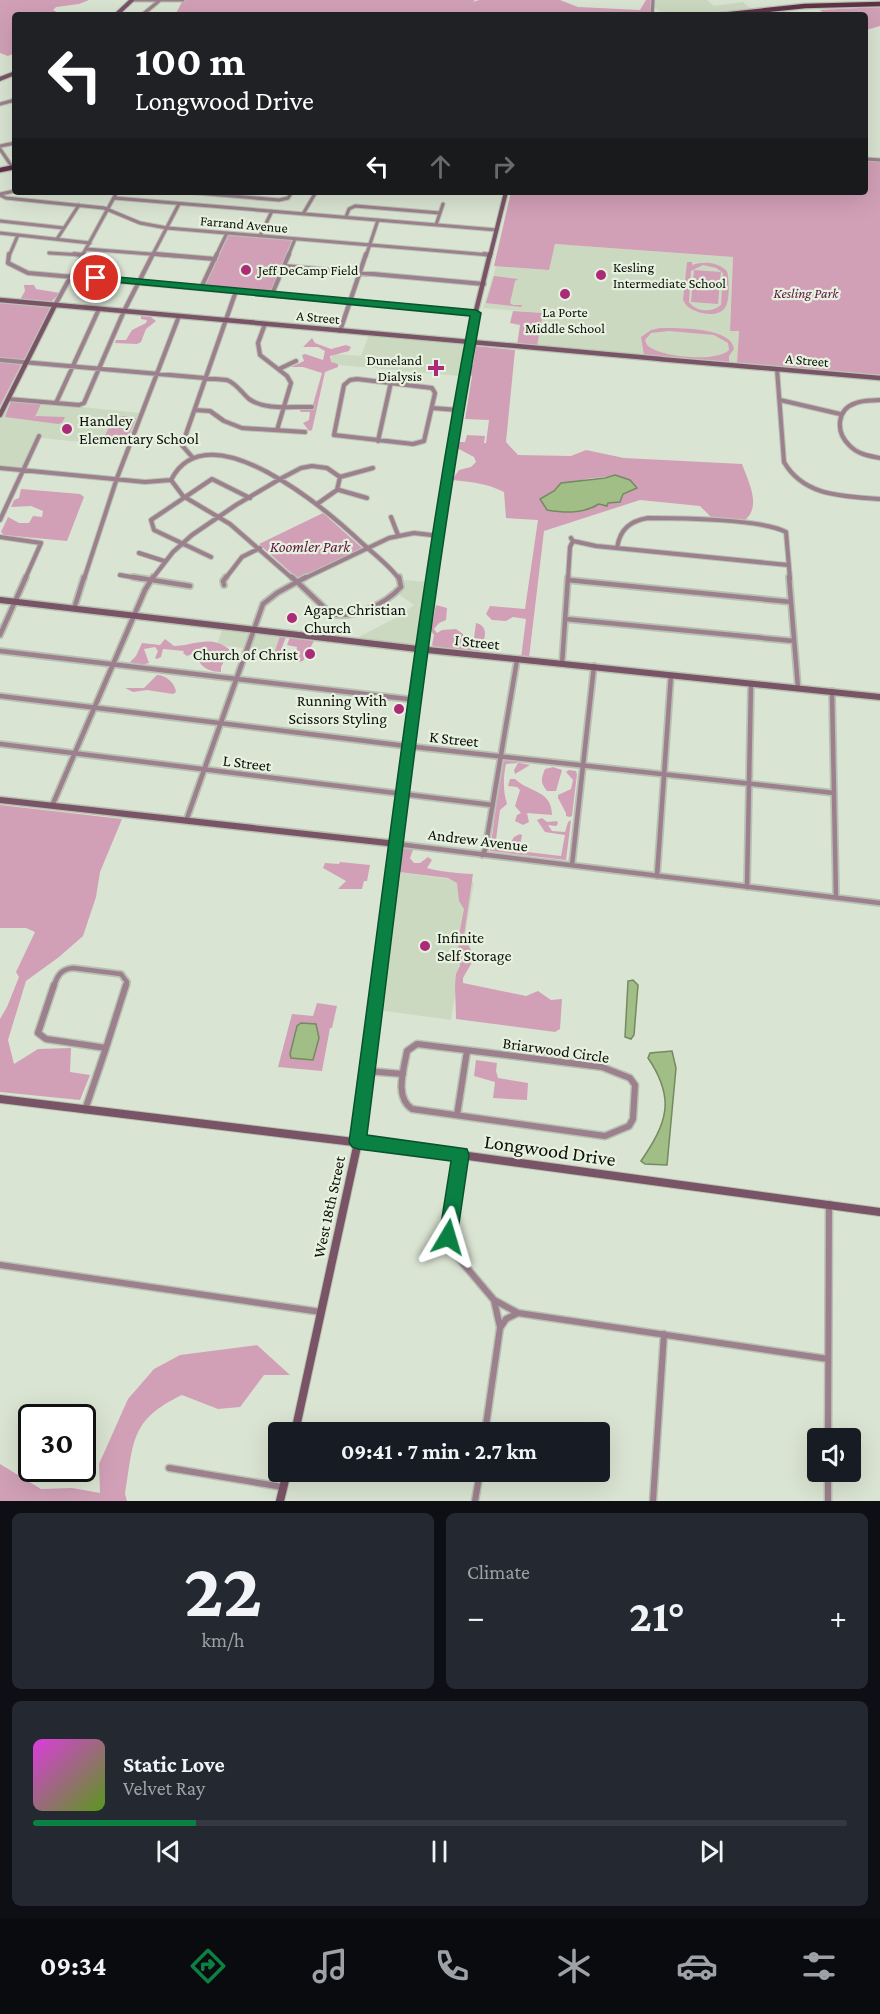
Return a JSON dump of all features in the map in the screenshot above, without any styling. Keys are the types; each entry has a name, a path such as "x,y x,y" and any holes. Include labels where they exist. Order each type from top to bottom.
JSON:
{"main road":[{"path":"772,12 874,2"},
{"path":"746,12 796,6 874,2 880,4"}],"street":[{"path":"119,12 132,0 183,0"},
{"path":"146,12 159,1"},
{"path":"0,147 12,165"},
{"name":"Farrand Avenue","path":"0,195 6,198 108,210 140,223 167,228 490,255"},
{"path":"0,415 55,305 116,195"},
{"path":"220,195 279,200 290,195"},
{"path":"303,214 314,195"},
{"name":"West 18th Street","path":"298,1422 358,1142 403,795 458,410 476,313 505,195"},
{"path":"114,198 497,230"},
{"path":"8,399 80,405 84,403 124,311 179,204"},
{"path":"436,225 443,204"},
{"path":"57,239 79,205"},
{"path":"346,218 349,209 355,206 440,213"},
{"path":"260,236 272,211"},
{"path":"340,331 378,220"},
{"path":"0,221 64,228"},
{"path":"0,233 90,243"},
{"path":"201,288 227,233"},
{"path":"18,235 8,263 20,271 476,313"},
{"path":"273,294 295,239"},
{"path":"86,249 214,260"},
{"path":"49,253 83,255"},
{"path":"284,266 483,284"},
{"path":"186,434 236,291"},
{"name":"A Street","path":"0,300 880,378"},
{"path":"56,403 99,309"},
{"path":"74,609 116,480 179,316"},
{"path":"265,324 258,343 258,352 264,360 290,379 291,383 278,430"},
{"path":"0,360 206,378 239,385 250,399 260,403 312,407"},
{"path":"279,369 296,361"},
{"path":"777,369 784,462 792,475 812,488 828,494 880,499"},
{"path":"357,379 432,388 435,393 432,408 424,441 413,444 334,435 333,431 345,383 357,379"},
{"path":"378,441 391,382"},
{"path":"780,400 840,414"},
{"path":"880,400 858,402 845,408 840,414 841,433 845,443 861,453 880,458"},
{"path":"432,408 458,410"},
{"path":"195,410 210,411 224,421 242,428 305,432"},
{"path":"0,519 39,436"},
{"path":"180,443 193,458"},
{"path":"205,454 228,456 245,461 280,480 317,504 399,577 402,584 394,594 355,614 340,617 331,614 260,548 220,517 182,497 173,487 171,480 176,470 193,458 205,454"},
{"path":"52,806 150,580 164,561 180,543 301,468 328,467 340,477 339,490 317,504"},
{"path":"0,468 116,480 145,482 171,480"},
{"path":"340,477 373,468"},
{"path":"211,557 154,530 150,524 153,517 212,479 250,498"},
{"path":"339,490 367,498"},
{"path":"392,517 398,535"},
{"path":"617,548 619,537 630,524 651,517 777,527 786,532 798,688"},
{"path":"186,822 263,604 296,582 398,535 440,536"},
{"path":"0,537 40,542 16,602 0,634"},
{"path":"562,664 572,540 617,548 788,565"},
{"path":"224,585 223,581 242,557 260,548"},
{"path":"139,553 164,561"},
{"path":"120,575 190,586"},
{"path":"567,580 791,602"},
{"name":"I Street","path":"0,600 423,650 880,697"},
{"path":"566,618 794,641"},
{"path":"0,651 416,700"},
{"path":"482,855 485,850 517,660"},
{"path":"572,865 581,765 594,666"},
{"path":"657,876 671,675"},
{"path":"747,887 751,683"},
{"path":"832,691 836,897"},
{"name":"K Street","path":"0,696 410,746 834,794"},
{"name":"L Street","path":"0,744 403,795 492,804"},
{"name":"Andrew Avenue","path":"0,800 397,844 880,903"},
{"path":"85,1110 126,989 125,977 73,968 65,969 57,977 38,1033 46,1039 106,1048"},
{"name":"Briarwood Circle","path":"413,1046 467,1051 602,1067 630,1078 635,1085 633,1119 629,1126 605,1136 412,1109 406,1106 401,1099 403,1074 406,1053 413,1046"},
{"path":"457,1115 467,1051"},
{"path":"367,1071 403,1074"},
{"name":"Longwood Drive","path":"0,1099 461,1155 880,1212"},
{"path":"461,1155 449,1224 450,1248 494,1300 518,1313 828,1359"},
{"path":"828,1428 829,1204"},
{"path":"0,1265 321,1312"},
{"path":"486,1422 500,1328 494,1300"},
{"path":"500,1328 506,1319 518,1313"},
{"path":"653,1501 664,1334"},
{"path":"169,1468 283,1487"},
{"path":"280,1501 284,1482"},
{"path":"476,1501 479,1482"},
{"path":"828,1482 828,1501"}],"shaded area":[{"path":"656,0 707,0 714,6 743,2 752,10 660,12 654,7"},
{"path":"555,244 733,257 730,331 739,330 737,363 537,346 543,313 483,308 496,266 548,270"},
{"path":"369,335 464,345 459,376 328,364 333,354 361,356"},
{"name":"Handley Elementary School","path":"12,400 140,413 127,447 35,439 21,468 0,467 0,420"},
{"path":"615,475 630,480 637,488 623,494 620,502 608,503 607,506 599,504 587,510 567,512 547,510 540,499 554,491 561,483"},
{"path":"404,580 428,582 418,645 357,638 399,616 414,605 398,594 404,585"},
{"path":"222,630 249,634 244,648 217,645"},
{"path":"255,634 280,636 273,661 246,658"},
{"name":"Infinite Self Storage","path":"397,872 474,882 451,1020 378,1010"},
{"path":"633,980 638,985 634,1035 631,1039 625,1037 628,981"},
{"path":"301,1023 316,1024 319,1038 313,1060 291,1058 297,1026"},
{"path":"672,1051 676,1068 667,1165 645,1164 641,1161 657,1135 665,1111 662,1086 648,1058 650,1053"}],"green space":[{"path":"0,0 89,0 79,4 56,7 53,10 57,12 12,12 12,54 8,56 0,53"},
{"path":"186,0 475,0 473,2 479,0 560,0 578,7 640,10 646,0 652,0 650,12 177,12 182,2"},
{"path":"880,7 880,26 868,29 868,12 823,12 819,10"},
{"name":"Kesling Park","path":"868,160 880,161 880,375 737,363 739,331 730,331 733,257 555,244 549,270 494,266 510,195 868,195"},
{"path":"229,234 292,240 270,293 205,286"},
{"path":"687,262 692,262 692,265 715,264 727,271 728,298 723,310 712,314 700,313 686,305 683,300","holes":["703,265 716,268 723,273 721,305 709,310 696,308 689,302 691,271"]},
{"path":"694,270 721,272 718,304 691,302"},
{"path":"494,276 518,279 515,281 510,303 522,305 521,307 486,303"},
{"path":"24,285 34,285 36,289 60,293 51,302 23,301 21,298 25,291"},
{"path":"0,301 51,306 24,361 0,359"},
{"path":"513,311 543,313 537,346 517,345 520,325 510,323"},
{"path":"141,316 151,317 156,321 146,329 141,342 137,344 115,343 116,340 126,340 132,330 146,323 147,320 141,319"},
{"path":"678,328 703,330 724,336 731,342 734,349 729,356 729,362 644,355 641,337 651,330","holes":["669,331 714,335 728,343 729,350 713,356 688,357 663,353 647,345 645,340 651,333"]},
{"path":"312,338 315,343 331,349 346,345 351,347 349,351 330,356 331,362 338,364 338,367 325,372 312,430 309,431 303,423 309,420 310,412 301,412 299,409 312,408 322,373 303,367 291,367 304,361 302,355 305,354 323,360 325,351 318,347 303,347"},
{"path":"476,346 515,350 506,442 518,455 571,456 586,450 624,458 742,464 752,493 753,508 750,514 745,520 712,518 700,506 640,500 544,531 529,658 521,658 526,619 513,617 506,621 492,620 486,614 490,606 525,609 538,520 506,518 504,492 472,482 452,480 459,470 471,467 476,462 474,457 457,448 459,442 465,442 467,435 485,436 484,443 486,443 489,420 465,419 472,376 468,374 470,365 473,365","holes":["615,475 630,480 636,488 622,494 620,502 608,503 606,506 599,504 591,509 540,499 586,479"]},
{"path":"0,361 22,363 0,406"},
{"path":"11,401 41,404 34,419 36,416 65,417 62,423 58,424 5,417"},
{"path":"124,416 136,418 127,440 104,437 114,418"},
{"path":"21,489 80,494 84,497 67,541 4,535 1,532 8,517 19,523 29,523 33,516 42,517 43,511 31,506 11,507 14,500 19,498"},
{"name":"Koomler Park","path":"323,513 362,548 298,579 259,544"},
{"path":"436,605 447,608 446,620 434,629 437,633 442,630 456,629 463,634 463,642 473,645 476,623 483,627 485,634 479,651 436,648 432,645 434,635 431,631"},
{"path":"280,636 286,637 281,650 296,652 297,647 287,645 290,637 314,641 303,661 297,662 273,657"},
{"path":"165,639 174,646 217,642 230,650 221,667 221,672 211,671 202,665 198,659 212,654 202,650 187,656 183,653 184,651 163,649 161,657 157,659 155,658 158,651 155,647 144,649 149,663 141,665 130,662 136,656 142,643 160,645"},
{"path":"157,675 170,680 176,692 173,694 147,690 133,692 125,688 144,688"},
{"path":"505,760 530,765 515,774 514,770 518,763 506,764 504,784 507,804 500,810 495,847 513,850 511,842 520,834 522,835 519,851 561,856 565,835 545,832 537,820 542,818 547,822 557,821 556,826 548,825 552,831 565,832 571,820 566,860 490,851 502,763"},
{"path":"553,767 562,770 556,791 547,791 542,783 543,775 545,769"},
{"path":"576,771 577,774 572,816 570,817 566,816 558,798 558,795 571,789 573,780 566,772"},
{"path":"510,779 515,779 544,796 551,807 552,815 527,813 529,822 523,825 515,821 517,815 521,813 515,806 520,790 517,787 508,786"},
{"path":"0,805 122,819 100,872 96,897 83,936 26,981 8,1040 14,1064 38,1049 71,1048 70,1072 90,1075 80,1100 0,1092 0,1019 19,977 16,972 35,932 26,928 0,928"},
{"path":"402,849 413,850 410,858 414,863 420,863 428,857 432,860 427,868 473,874 464,936 472,952 471,964 463,978 463,983 526,996 538,991 551,1000 562,999 560,1029 555,1032 456,1019 455,985 456,974 460,966 458,941 464,909 459,901 457,883 448,878 399,872"},
{"path":"340,862 370,865 367,881 364,881 362,889 338,889 346,881 323,868 325,863 339,864"},
{"path":"317,1003 337,1006 332,1028 330,1028 322,1071 278,1067 292,1014 313,1016"},
{"path":"476,1060 497,1063 498,1078 528,1083 527,1100 493,1098 495,1082 474,1076"},
{"path":"257,1345 290,1375 264,1375 240,1407 218,1409 182,1395 152,1414 143,1424 133,1447 125,1494 127,1501 0,1501 0,1464 18,1475 18,1482 30,1482 41,1489 72,1488 100,1493 99,1464 128,1399 154,1369 180,1355"}],"place":[{"name":"Jeff DeCamp Field","path":"246,270"},
{"name":"Kesling Intermediate School","path":"601,275"},
{"name":"La Porte Middle School","path":"565,294"},
{"name":"Duneland Dialysis","path":"436,368"},
{"name":"Handley Elementary School","path":"67,429"},
{"name":"Agape Christian Church","path":"292,618"},
{"name":"Church of Christ","path":"310,654"},
{"name":"Running With Scissors Styling","path":"399,709"},
{"name":"Infinite Self Storage","path":"425,946"}],"route":[{"path":"96,278 476,313 461,392 429,609 358,1142 461,1155 448,1237"}]}
